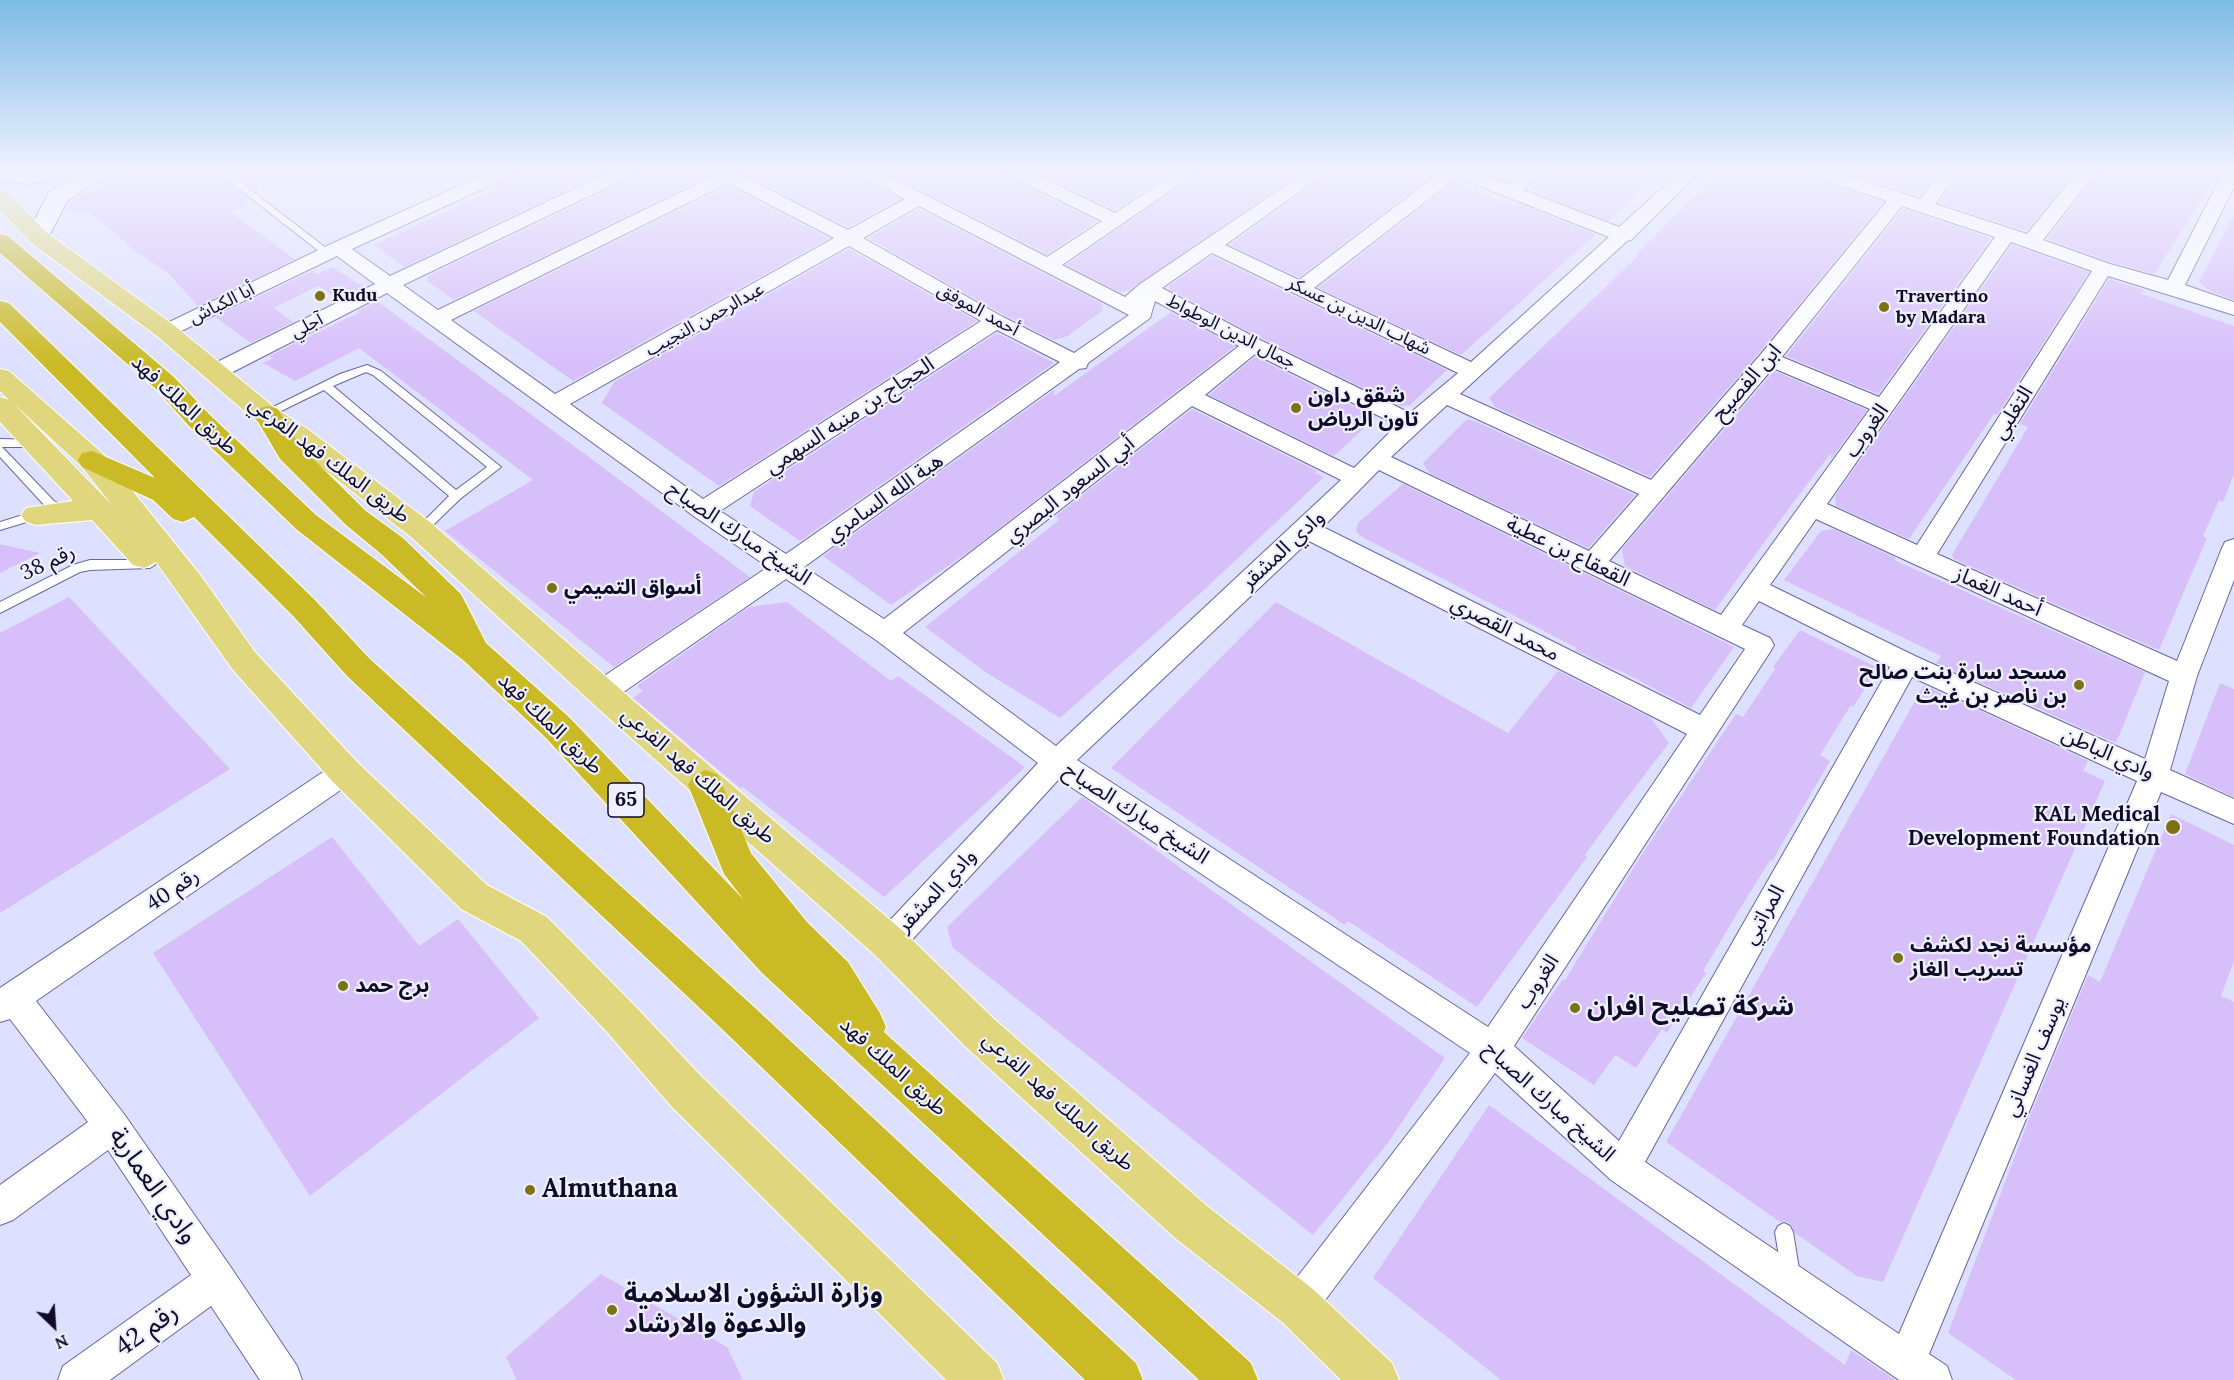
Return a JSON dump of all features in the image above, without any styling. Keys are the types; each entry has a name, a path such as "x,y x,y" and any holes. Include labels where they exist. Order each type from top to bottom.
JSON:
{"highway":[{"name":"طريق الملك فهد","path":"0,241 165,383 199,420 306,522 475,652 557,727 776,960 1234,1380"},
{"path":"0,308 304,608 358,667 738,1017 1119,1380"},
{"path":"267,414 290,452 356,518 392,546 450,602 475,652"},
{"path":"92,460 163,493 266,590 304,608"},
{"path":"706,784 738,863 794,934 834,975 886,1060"}],"main road":[{"name":"طريق الملك فهد الفرعي","path":"38,237 166,332 267,414 421,530 888,943 980,1032 1191,1222 1298,1306 1375,1380"},
{"path":"0,377 92,460 190,584 244,661"},
{"path":"0,406 244,661 345,772 474,897 534,929 621,1019 687,1092 980,1380"},
{"path":"49,513 99,510"}],"street":[{"name":"أبا الكباش","path":"166,332 363,235"},
{"name":"آجلي","path":"215,372 493,235"},
{"path":"437,319 601,235"},
{"name":"أحمد الموفق","path":"844,235 996,321 1078,363"},
{"name":"عبدالرحمن النجيب","path":"553,404 857,235"},
{"path":"990,235 1134,309 1147,288 1227,235"},
{"path":"1048,265 1092,235"},
{"path":"1301,288 1371,235"},
{"name":"ابن الفصيح","path":"1592,564 1769,359 1869,235"},
{"name":"الغروب","path":"1726,627 2006,235"},
{"path":"2011,235 2103,268 2174,288 2234,309"},
{"path":"2031,242 2036,235"},
{"path":"2174,288 2201,235"},
{"name":"وادي المشقر","path":"888,943 1057,762 1306,529 1412,423 1446,396 1624,236"},
{"name":"شهاب الدين بن عسكر","path":"1212,246 1473,372"},
{"name":"الشيخ مبارك الصباح","path":"333,251 390,285 703,511 885,633 1057,762 1494,1049 1623,1168 1933,1380"},
{"name":"التغلبي","path":"1922,558 2103,268"},
{"name":"جمال الدين الوطواط","path":"1147,288 1253,345 1412,423"},
{"name":"هبة الله السامري","path":"602,692 1078,363 1134,309"},
{"name":"الحجاج بن منبه السهمي","path":"703,511 996,321"},
{"name":"أبي السعود البصري","path":"885,633 1253,345"},
{"path":"1769,359 1884,407"},
{"path":"1190,396 1358,479"},
{"path":"1446,396 1654,491"},
{"name":"القعقاع بن عطية","path":"1374,459 1761,645"},
{"name":"أحمد الغماز","path":"1813,508 2184,676"},
{"name":"محمد القصري","path":"1306,529 1704,730"},
{"name":"يوسف الغساني","path":"1907,1362 2154,775 2184,676 2234,548"},
{"name":"وادي الباطن","path":"1754,588 1906,663 2234,812"},
{"name":"الغروب","path":"1298,1306 1494,1049 1761,645"},
{"name":"المراتبي","path":"1623,1168 1906,663"},
{"name":"رقم 40","path":"7,1002 345,772"},
{"name":"وادي العمارية","path":"7,1002 112,1126 283,1380"},
{"path":"0,1207 112,1126"},
{"name":"رقم 42","path":"77,1380 217,1279"}],"lane":[{"path":"311,235 333,251"},
{"path":"267,414 325,385 367,368 377,373 495,467 456,496 421,530"},
{"path":"325,385 456,496"},
{"path":"0,443 35,443"},
{"path":"0,450 50,504 49,513 0,526"},
{"name":"رقم 38","path":"0,608 77,568 90,565 151,564"},
{"path":"1784,1232 1792,1283"}],"building":[{"path":"117,235 262,235 295,259 198,306 167,272"},
{"path":"395,235 470,235 404,267 374,245"},
{"path":"512,235 586,235 454,300 427,281 428,276"},
{"path":"628,235 824,235 829,238 573,381 474,311"},
{"path":"873,235 970,235 1101,303 1103,310 1068,336 1054,340 1004,315 868,238"},
{"path":"1010,235 1075,235 1047,254"},
{"path":"1109,235 1209,235 1130,290 1120,292 1066,265"},
{"path":"1242,235 1354,235 1299,277 1229,245"},
{"path":"1385,235 1594,235 1461,355 1318,288"},
{"path":"1655,235 1856,235 1759,353 1650,477 1495,407 1489,398 1638,256 1636,255"},
{"path":"1882,235 1983,235 1991,238 1878,394 1786,356"},
{"path":"2050,235 2179,235 2154,274 2111,262 2047,239"},
{"path":"2223,235 2234,235 2234,300 2210,291 2199,282"},
{"path":"2012,245 2089,272 1997,415 1994,414 1909,539 1836,506 1835,496"},
{"path":"849,249 977,321 719,486 602,403 614,382"},
{"path":"1212,256 1447,370 1410,405 1400,406 1261,338 1170,290 1169,286"},
{"path":"332,267 364,287 339,299 318,286 274,308 293,322 251,343 215,317 312,271 317,274"},
{"path":"2109,279 2144,290 2142,294 2234,326 2234,474 2223,502 2219,500 2203,536 2207,538 2159,650 1954,559 1952,555 2028,427 2020,424"},
{"path":"377,301 750,577 614,667 445,531 533,480 359,348 295,381 263,363 273,358 269,356 360,312 357,311"},
{"path":"1171,312 1235,346 967,553 891,605 823,556 1054,390 1054,396"},
{"path":"997,333 1054,363 800,541 750,506 754,492"},
{"name":"شقق داون تاون الرياض","path":"1255,357 1376,417 1334,456 1209,395"},
{"path":"1774,371 1867,410 1831,459 1831,453 1792,504 1715,610 1625,566 1622,549"},
{"path":"1192,409 1317,471 1315,473 1324,477 1204,590 1060,718 987,673 925,627 1059,520 1056,516"},
{"path":"1467,419 1635,495 1588,548 1429,473 1423,463"},
{"path":"1403,484 1734,647 1691,708 1575,650 1577,648 1362,537 1356,531 1358,523"},
{"path":"1833,529 1896,558 1894,560 2145,672 2116,743 1936,663 1941,656 1784,580 1821,531"},
{"path":"0,544 40,553 0,573"},
{"path":"69,597 230,769 0,913 0,633"},
{"path":"787,602 891,681 898,676 1025,767 884,897 743,787 740,788 633,698 643,691 637,686 749,607"},
{"path":"1276,602 1508,733 1558,671 1651,718 1669,743 1614,815 1585,855 1587,857 1477,1007 1348,921 1345,925 1111,768"},
{"path":"1800,630 1878,668 1853,707 1851,705 1820,755 1830,761 1772,861 1770,860 1703,971 1706,973 1667,1033 1662,1029 1636,1068 1615,1055 1594,1085 1522,1038 1563,979 1565,980 1639,859 1736,714 1743,717 1775,669 1773,667"},
{"path":"2220,683 2234,689 2234,797 2185,774"},
{"name":"مؤسسة نجد لكشف تسريب الغاز","path":"1924,685 2088,761 2083,771 2105,781 1883,1282 1857,1276 1795,1233 1791,1224 1785,1221 1780,1222 1666,1142"},
{"path":"1082,797 1445,1058 1387,1144 1313,1235 953,948 947,927"},
{"path":"2171,814 2234,845 2234,961 2221,996 2234,1002 2234,1380 2016,1380 1948,1333 2032,1111 2088,975 2100,982"},
{"name":"برج حمد","path":"332,837 419,946 458,919 539,1018 310,1196 153,953"},
{"path":"1489,1105 1845,1365 1851,1350 1895,1380 1501,1380 1373,1278"},
{"name":"وزارة الشؤون الاسلامية والدعوة والارشاد","path":"601,1274 727,1347 743,1380 517,1380 506,1357"}],"place":[{"name":"Kudu","path":"320,296"},
{"name":"Travertino by Madara","path":"1884,307"},
{"name":"شقق داون تاون الرياض","path":"1296,408"},
{"name":"أسواق التميمي","path":"552,588"},
{"name":"مسجد سارة بنت صالح بن ناصر بن غيث","path":"2079,685"},
{"name":"KAL Medical Development Foundation","path":"2173,827"},
{"name":"مؤسسة نجد لكشف تسريب الغاز","path":"1898,958"},
{"name":"برج حمد","path":"343,986"},
{"name":"شركة تصليح افران","path":"1575,1008"},
{"name":"Almuthana","path":"530,1190"},
{"name":"وزارة الشؤون الاسلامية والدعوة والارشاد","path":"612,1310"}]}
